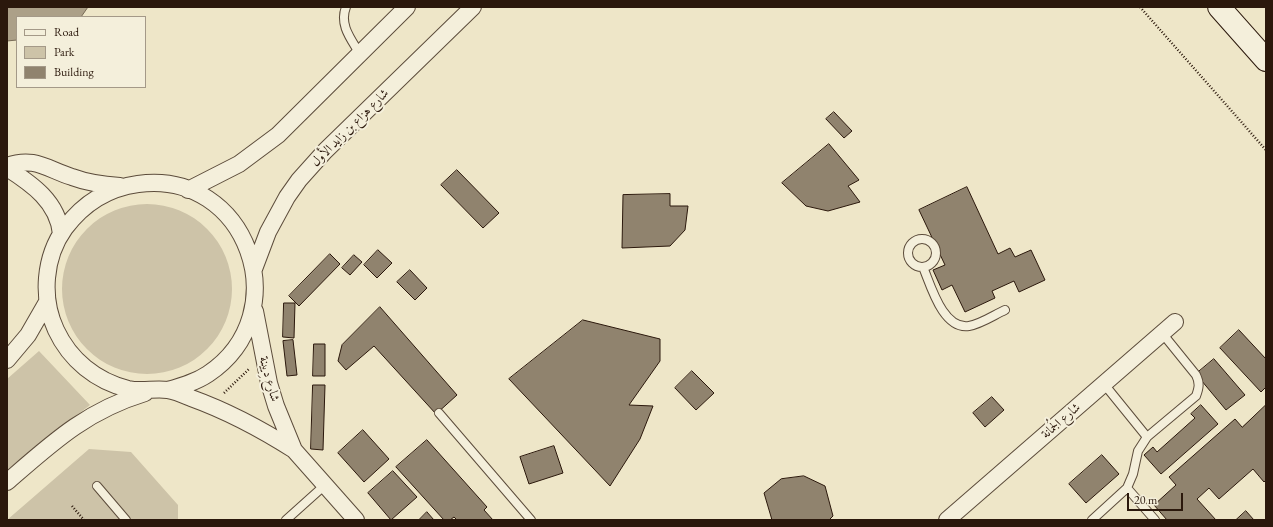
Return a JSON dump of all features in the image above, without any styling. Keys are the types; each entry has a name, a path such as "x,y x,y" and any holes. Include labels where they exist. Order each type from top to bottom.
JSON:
{"main road":[{"path":"1219,7 1266,60"}],"street":[{"path":"188,190 218,176 259,150 278,135 407,7"},
{"name":"شارع هزاع بن زايد الأول","path":"254,269 268,232 277,214 303,175 325,151 473,7"},
{"path":"7,167 19,163 33,162 86,181 126,186"},
{"path":"7,167 40,193 54,210 61,234"},
{"path":"40,193 54,170"},
{"path":"147,183 168,184 188,190 208,199 224,212 242,235 248,248 254,269 256,287 254,305 245,332 238,345 225,361 208,374 188,384 168,390 150,391 128,389 90,372 74,358 61,341 52,322 47,302 46,278 51,255 61,234 73,217 89,203 107,193 126,186 147,183"},
{"path":"7,360 28,335 47,302"},
{"name":"شارع دِيينة","path":"254,305 263,360 276,406 294,450"},
{"name":"شارع الجُمانة","path":"947,520 1175,322"},
{"name":"شارع دِيينة","path":"168,390 214,407 255,426 294,450 356,520"},
{"path":"7,482 55,440 76,424 124,399 150,391"}],"lane":[{"path":"346,7 343,19 344,27 360,54"},
{"path":"923,267 945,315 955,324 969,326 1005,310"},
{"path":"1092,520 1127,488 1133,474 1138,451 1147,437 1196,396 1199,389 1199,382 1196,375 1162,333"},
{"path":"1104,384 1147,437"},
{"path":"439,413 531,520"},
{"path":"286,520 325,485"},
{"path":"97,486 126,520"},
{"path":"1127,488 1156,520"}],"path":[{"path":"1140,7 1266,150"},
{"path":"214,407 220,397 252,367 263,360"},
{"path":"72,506 84,520"}],"green space":[{"path":"139,204 155,204 180,210 201,223 213,235 226,256 229,264 232,289 231,306 226,322 213,343 201,355 180,368 172,371 155,374 139,374 114,368 93,355 81,343 68,322 65,314 62,297 62,281 68,256 81,235 93,223 114,210 122,207"},
{"path":"39,351 90,405 7,470 7,379"},
{"path":"89,449 131,452 178,505 178,520 7,520"}],"shaded area":[{"path":"7,7 88,7 82,16 16,16 16,40 7,41"}],"building":[{"path":"834,112 852,131 844,138 826,119"},
{"path":"829,144 859,180 848,186 860,202 828,211 806,206 782,183"},
{"path":"457,170 499,213 483,228 441,185"},
{"path":"967,187 998,254 1010,248 1015,257 1031,250 1045,280 1019,292 1014,281 992,291 995,298 965,312 952,285 942,290 933,270 945,265 919,210"},
{"path":"670,194 670,206 688,206 685,230 670,246 622,248 623,195"},
{"path":"378,250 392,263 377,278 364,265"},
{"path":"330,254 340,264 299,306 289,296"},
{"path":"354,255 362,262 350,275 342,268"},
{"path":"410,270 427,288 415,300 397,282"},
{"path":"284,303 295,303 294,338 283,337"},
{"path":"380,307 457,395 436,414 374,346 346,370 338,361 342,345"},
{"path":"583,320 660,339 660,361 629,405 653,406 640,439 610,486 509,379"},
{"path":"1239,330 1266,359 1266,387 1261,392 1220,348"},
{"path":"293,340 297,375 287,376 283,341"},
{"path":"314,344 325,344 325,376 313,376"},
{"path":"1214,359 1245,395 1226,410 1196,374"},
{"path":"692,371 714,393 696,410 675,388"},
{"path":"313,385 325,385 323,450 311,449"},
{"path":"992,397 1004,410 985,427 973,413"},
{"path":"1201,405 1218,424 1161,474 1144,455 1153,447 1157,452 1195,418 1191,414"},
{"path":"1266,405 1266,480 1264,482 1253,469 1219,499 1209,488 1197,499 1216,520 1167,520 1154,505 1176,485 1169,477 1235,419 1242,427"},
{"path":"363,430 389,459 364,482 338,453"},
{"path":"427,440 487,507 484,510 493,520 457,520 454,517 450,520 444,520 396,467"},
{"path":"554,446 563,473 529,484 520,457"},
{"path":"1102,455 1119,474 1086,503 1069,484"},
{"path":"393,471 417,497 391,520 368,493"},
{"path":"804,476 825,486 833,516 829,520 772,520 764,493 781,479"},
{"path":"1246,511 1254,520 1236,520"},
{"path":"427,512 434,520 419,520"}]}
